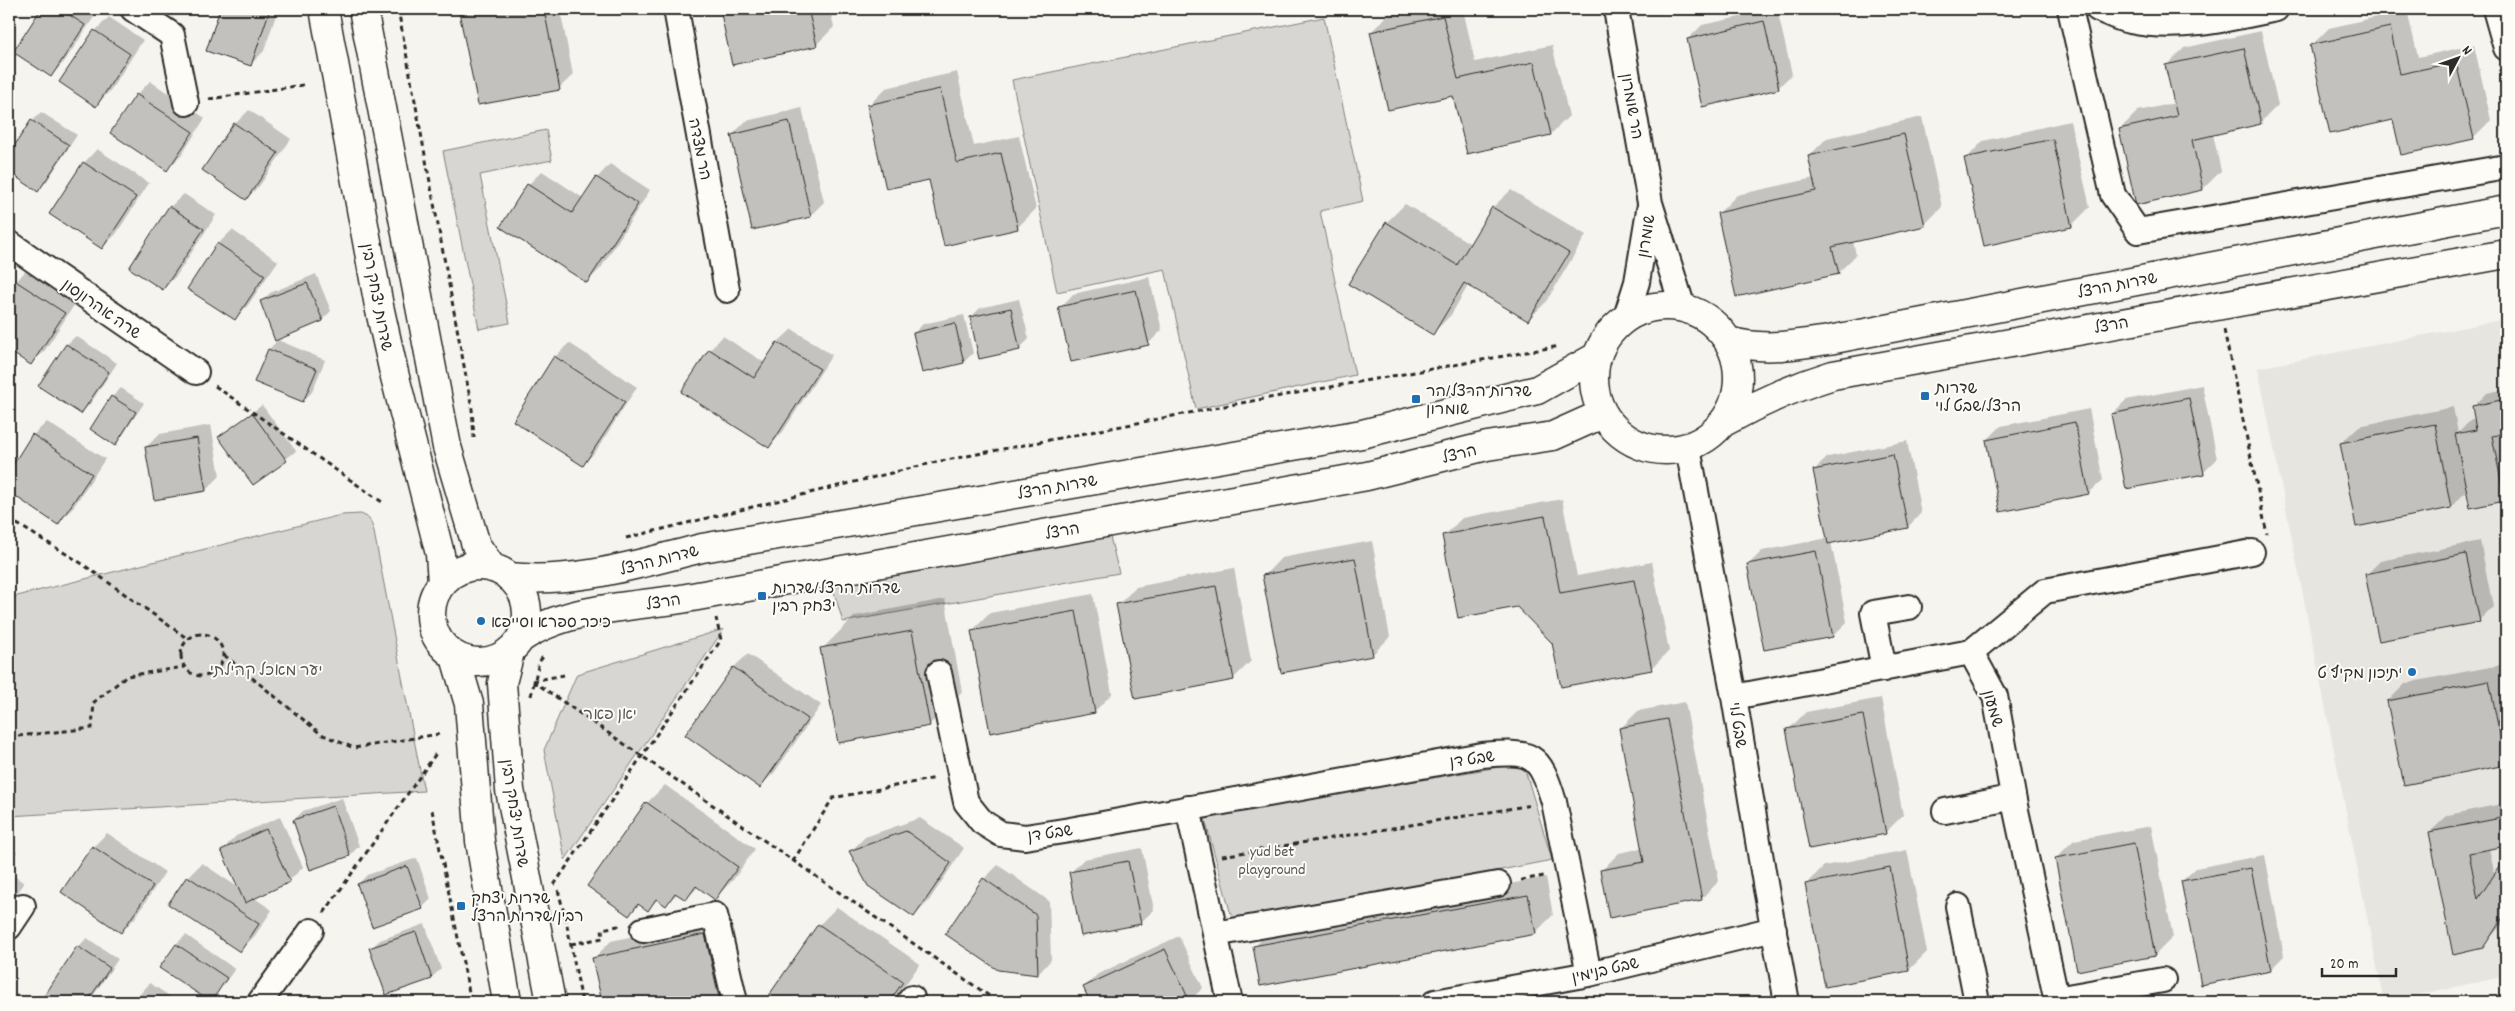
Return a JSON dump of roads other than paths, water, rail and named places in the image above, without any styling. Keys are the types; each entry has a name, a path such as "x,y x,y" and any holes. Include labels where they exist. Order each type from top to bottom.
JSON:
{"main road":[{"name":"שדרות יצחק רבין","path":"324,9 379,306 440,554 442,582"},
{"path":"363,9 447,447 476,545 500,572 518,586 524,599 527,613 526,626 515,646 497,659 483,663 469,662 455,657 441,644 434,632 430,618 432,603 442,582 453,573 465,568 479,566 500,572"},
{"name":"שדרות הרצל","path":"1728,341 1750,347 1769,348 1829,340 2506,210"},
{"name":"הרצל","path":"1724,422 1760,402 1787,390 1833,375 2506,254"},
{"name":"שדרות הרצל","path":"500,572 548,580 602,573 702,548 1362,434 1537,390 1601,348 1626,317 1644,309 1663,306 1683,308 1701,315 1716,326 1728,341 1736,361 1738,382 1734,403 1724,422 1708,438 1688,448 1668,451 1649,449 1630,442 1614,430 1602,414 1595,396 1593,376 1601,348"},
{"name":"הרצל","path":"515,646 536,628 570,616 711,593 1367,476 1487,446 1553,436 1602,414"},
{"name":"שדרות יצחק רבין","path":"515,646 502,683 510,790 551,1002"},
{"path":"455,657 469,704 480,841 507,1002"}],"street":[{"path":"133,9 172,35 186,103"},
{"name":"הר מצדה","path":"676,9 727,290"},
{"name":"הר שומרון","path":"1616,9 1650,203"},
{"path":"2070,9 2113,195 2138,231 2506,167"},
{"path":"2098,9 2129,21 2175,26 2228,20 2276,9"},
{"path":"2496,9 2506,48"},
{"name":"שומרון","path":"1650,203 1683,308"},
{"name":"שומרון","path":"1626,317 1637,282 1650,203"},
{"name":"שרה אהרונסון","path":"9,243 196,372"},
{"name":"שבט לוי","path":"1688,448 1788,1002"},
{"path":"1734,696 1971,652 2045,591 2260,546"},
{"path":"1884,669 1873,613 1909,607"},
{"name":"שמעון","path":"1971,652 1994,696 2014,801 2057,1000"},
{"name":"שבט דן","path":"939,673 966,802 982,822 1001,834 1025,837 1482,755 1513,753 1527,755 1538,762 1546,776 1554,802 1589,974"},
{"path":"1945,811 2005,800 2014,801"},
{"path":"1188,808 1230,1002"},
{"path":"1215,934 1498,884"},
{"path":"9,927 23,906"},
{"path":"1958,906 1977,1002"},
{"path":"643,930 715,915 735,1002"},
{"name":"שבט בנימין","path":"1435,1002 1589,974 1774,929"},
{"path":"260,1002 311,931"},
{"path":"2057,1000 2163,980"}],"place":[{"name":"שדרות הרצל/שבט לוי","path":"1925,396"},
{"name":"שדרות הרצל/הר שומרון","path":"1416,399"},
{"name":"שדרות הרצל/שדרות יצחק רבין","path":"762,596"},
{"name":"כיכר ספרא וסייפא","path":"481,621"},
{"name":"תיכון מקיף ט'","path":"2412,672"},
{"name":"שדרות יצחק רבין/שדרות הרצל","path":"461,906"}],"park label":[{"name":"יער מאכל קהילתי","path":"266,669"},
{"name":"יאן פאר","path":"610,713"},
{"name":"yud bet playground","path":"1272,859"}]}
